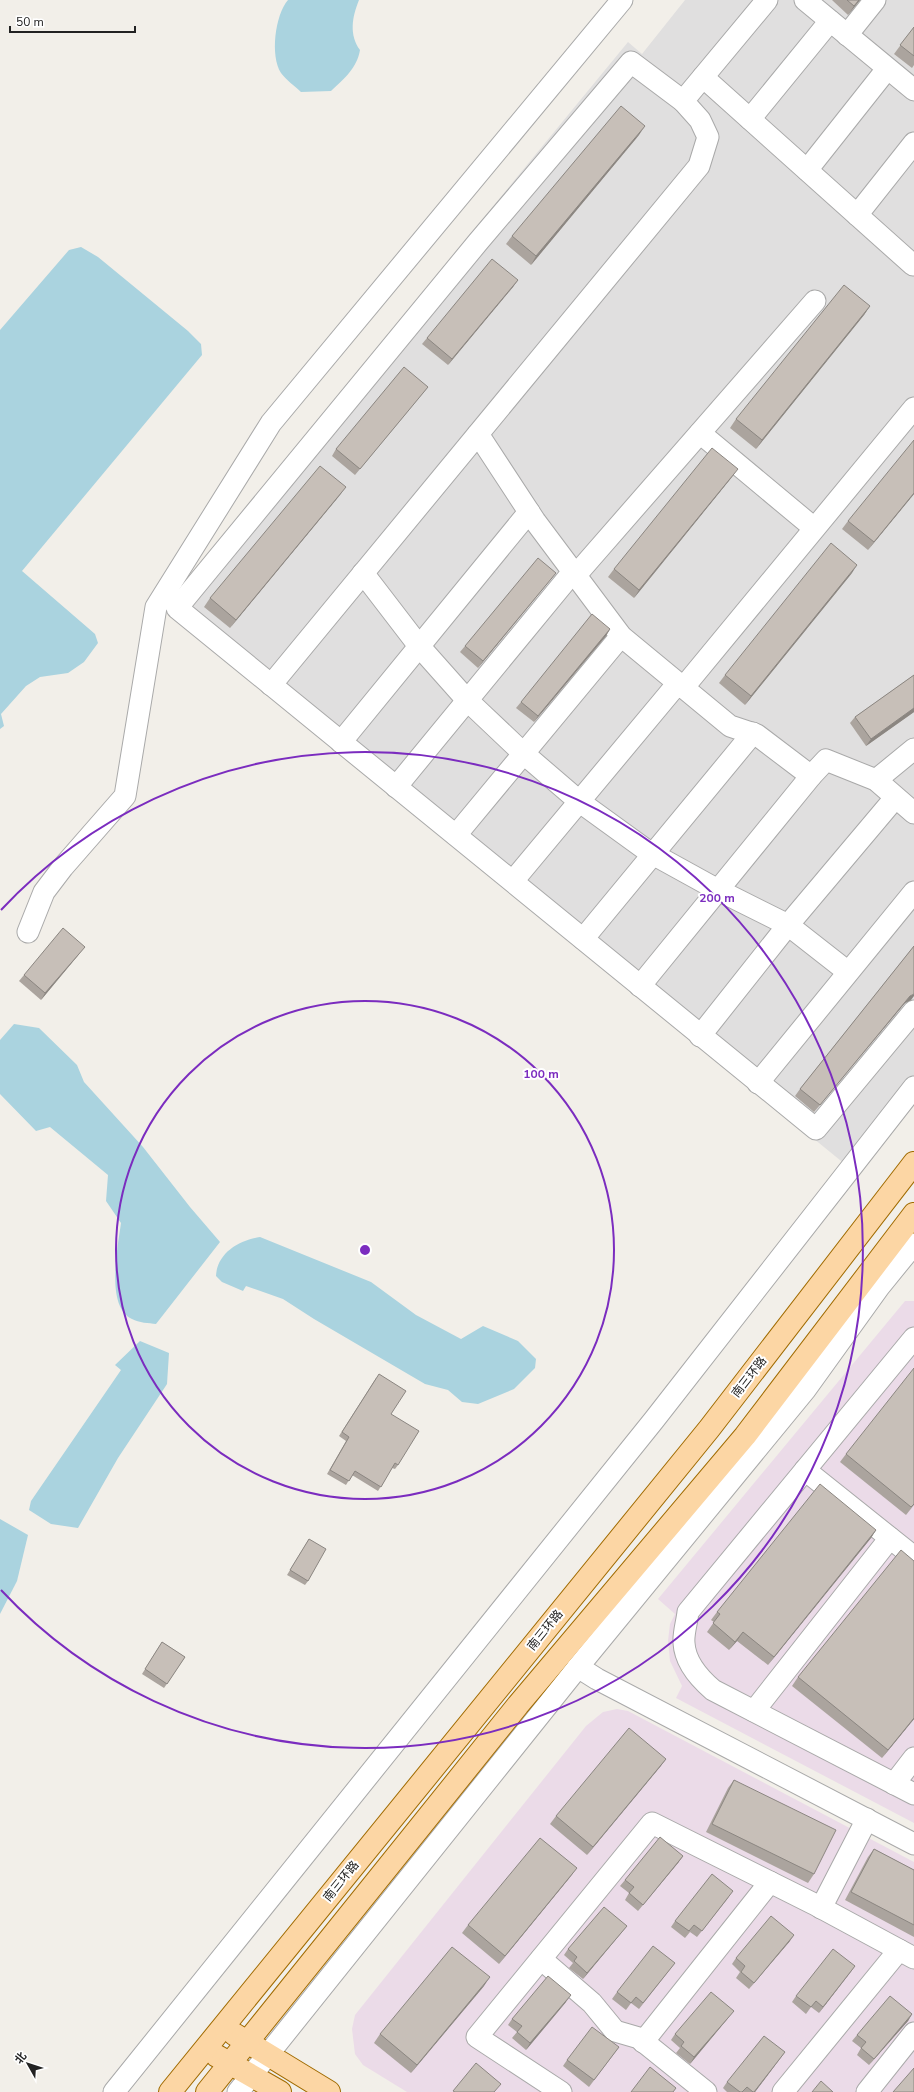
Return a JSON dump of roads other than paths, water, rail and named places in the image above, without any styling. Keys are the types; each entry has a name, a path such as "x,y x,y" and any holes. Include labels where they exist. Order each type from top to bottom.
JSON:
{"main road":[{"name":"南三环路","path":"170,2092 204,2048 709,1429 914,1163"},
{"path":"207,2092 518,1704 745,1436 914,1214"},
{"path":"222,2026 329,2092"},
{"path":"204,2048 230,2063 245,2084 280,2092"}],"street":[{"path":"28,932 44,892 63,867 125,796 156,607 271,423 622,0"},
{"path":"683,101 767,0"},
{"path":"805,0 887,68 913,87"},
{"path":"847,35 875,0"},
{"path":"750,119 830,21"},
{"path":"271,685 699,166 708,137 700,120 683,101 631,62 458,266 176,608 816,1129 914,1011"},
{"path":"807,170 887,68"},
{"path":"703,77 913,266 914,264"},
{"path":"857,215 914,143"},
{"path":"396,787 573,574 700,434 815,302"},
{"path":"513,882 681,686 914,408"},
{"path":"478,434 529,512 573,574 621,636 730,726 753,733 811,776"},
{"path":"700,434 814,528"},
{"path":"341,742 529,512"},
{"path":"363,573 419,646 468,700 523,753 580,802 653,854 718,890 788,925 848,972"},
{"path":"456,835 621,636"},
{"path":"583,939 753,733"},
{"path":"876,780 914,749"},
{"path":"640,986 811,776 826,760 876,780 914,813"},
{"path":"700,1036 788,925 895,798"},
{"path":"758,1083 914,892"},
{"path":"114,2092 649,1426 914,1087"},
{"path":"245,2084 578,1667 805,1390 880,1288 912,1251"},
{"path":"914,1338 688,1612 684,1644 692,1667 700,1678 713,1690 914,1794"},
{"path":"754,1711 906,1545 805,1470"},
{"path":"578,1667 597,1679 914,1844"},
{"path":"894,1784 914,1758"},
{"path":"821,1908 867,1819"},
{"path":"561,2092 477,2037 652,1822 821,1908 906,1954 783,2092"},
{"path":"643,2042 770,1882"},
{"path":"541,1959 592,2003 615,2031 639,2038 698,2090"},
{"path":"866,2092 914,2033"}],"water":[{"path":"288,0 359,0 353,19 353,32 354,38 360,50 353,68 331,91 301,92 281,73 276,57 275,46 277,25 280,15"},
{"path":"81,247 98,257 188,331 201,344 202,355 22,571 95,634 98,643 84,662 68,673 40,677 26,686 1,714 4,726 0,729 0,330 69,250"},
{"path":"14,1024 39,1028 77,1065 84,1082 143,1147 190,1207 220,1242 156,1324 132,1319 124,1312 118,1302 115,1275 121,1223 106,1201 108,1175 50,1127 36,1131 0,1094 0,1040"},
{"path":"260,1237 371,1282 416,1315 461,1339 483,1326 518,1341 536,1359 535,1368 514,1389 478,1404 462,1402 448,1390 425,1384 314,1319 283,1299 246,1286 243,1291 222,1282 216,1276 217,1268 225,1254 230,1249 244,1241"},
{"path":"140,1341 169,1353 167,1384 118,1458 78,1528 51,1524 29,1510 31,1501 121,1370 115,1365"},
{"path":"0,1519 28,1535 17,1581 0,1614"}]}
